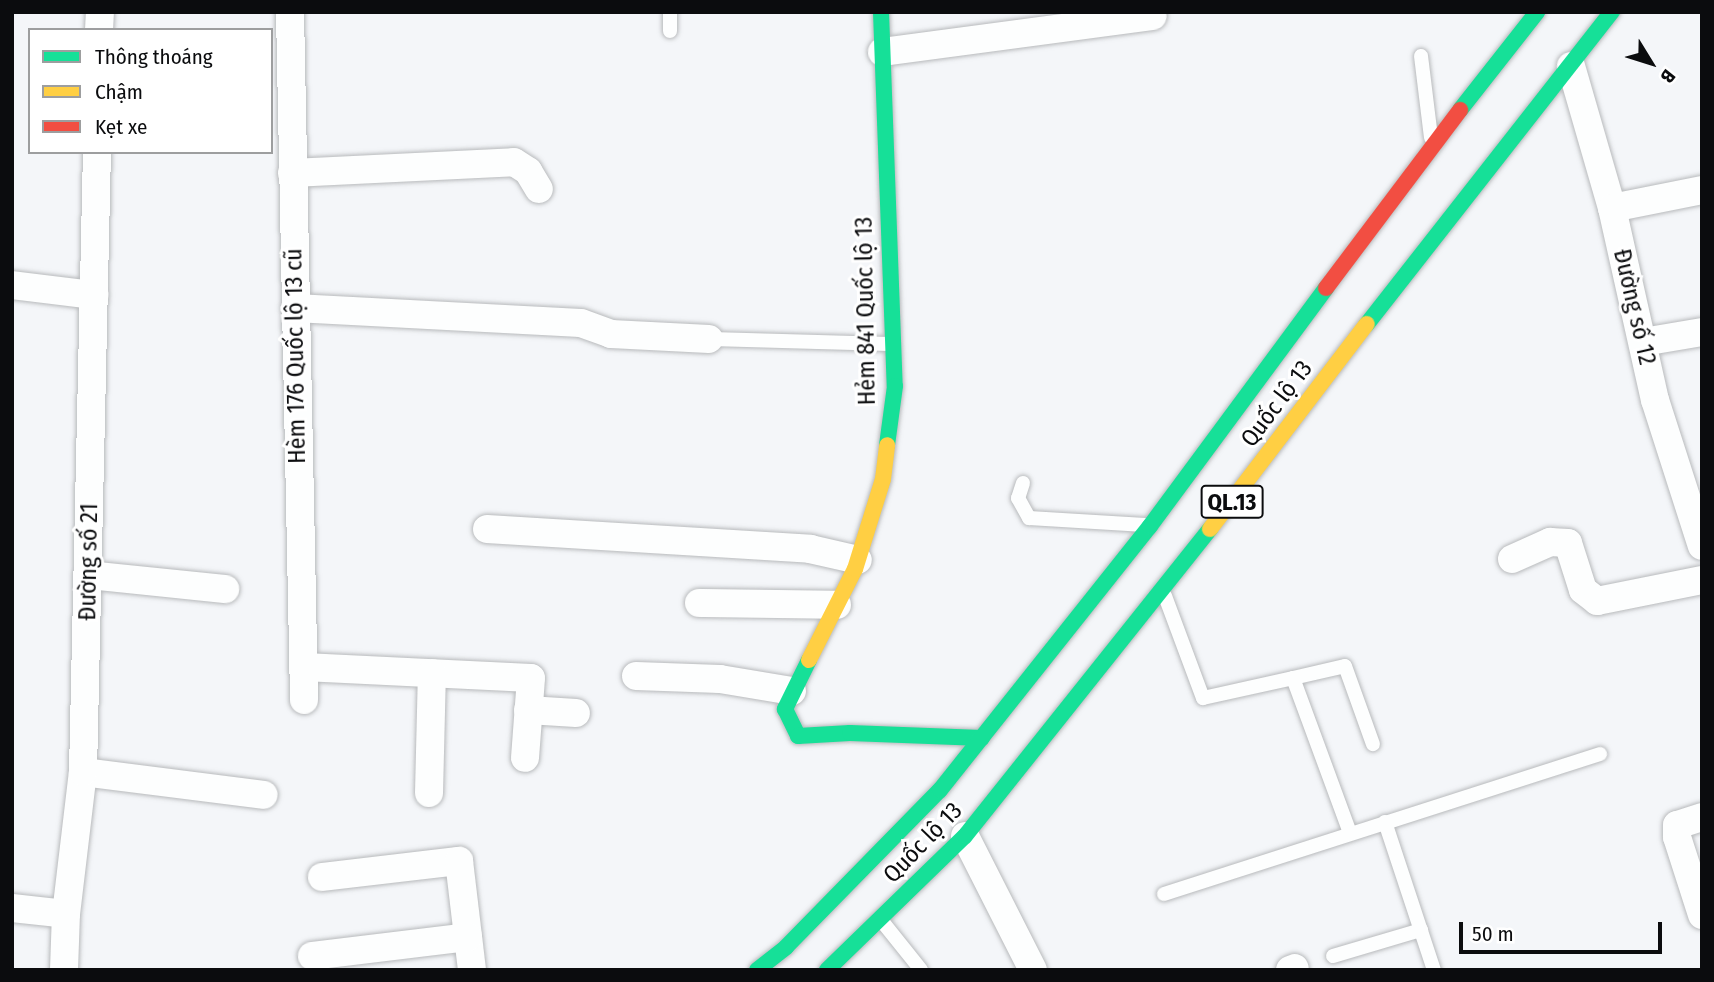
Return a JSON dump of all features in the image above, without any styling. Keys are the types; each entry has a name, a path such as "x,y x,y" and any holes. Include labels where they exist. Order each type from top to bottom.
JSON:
{"main road":[{"name":"Hẻm 841 Quốc lộ 13","path":"881,12 891,344 895,386 883,479 858,560 785,709 798,736 850,733 982,738"},
{"name":"Quốc lộ 13","path":"757,970 786,947 940,790 1150,526 1432,145 1537,12"},
{"name":"Quốc lộ 13","path":"827,970 965,836 1163,592 1353,340 1612,12"}],"street":[{"name":"Hèm 176 Quốc lộ 13 cũ","path":"290,12 304,700"},
{"path":"882,52 1153,16"},
{"name":"Đường số 12","path":"1571,66 1612,208 1655,400 1702,545"},
{"name":"Đường số 21","path":"71,968 66,914 83,772 97,154"},
{"path":"292,173 514,162 528,171 539,189"},
{"path":"1612,208 1702,190"},
{"path":"12,285 94,295"},
{"path":"295,309 582,323 611,334 709,339"},
{"path":"1643,342 1702,332"},
{"path":"487,528 810,549 858,560"},
{"path":"1512,559 1550,542 1568,543 1583,590 1597,601 1702,580"},
{"path":"89,575 225,589"},
{"path":"699,603 837,605"},
{"path":"304,667 530,678 525,758"},
{"path":"429,793 432,673"},
{"path":"636,676 720,679 792,691"},
{"path":"528,710 576,713"},
{"path":"83,772 264,795"},
{"path":"1702,817 1677,825 1676,837 1702,915"},
{"path":"965,836 1033,970"},
{"path":"322,877 459,861 472,970"},
{"path":"12,908 66,914"},
{"path":"312,956 468,937"}],"lane":[{"path":"670,12 670,31"},
{"path":"1422,56 1432,145"},
{"path":"709,339 891,344"},
{"path":"1023,483 1018,499 1029,518 1150,526"},
{"path":"1163,592 1203,698 1345,666 1373,744"},
{"path":"1293,678 1350,834"},
{"path":"1164,894 1600,754"},
{"path":"1385,822 1434,970"},
{"path":"880,919 921,970"},
{"path":"1333,956 1421,930"}],"traffic: fast":[{"path":"881,12 895,386 887,445"},
{"path":"1460,110 1537,12"},
{"path":"1367,324 1612,12"},
{"path":"757,970 786,947 940,790 1150,526 1326,288"},
{"path":"827,970 965,836 1210,529"},
{"path":"809,660 785,709 798,736 850,733 982,738"}],"traffic: slow":[{"path":"1210,529 1367,324"},
{"path":"809,660 855,569 883,479 887,445"}],"traffic: jam":[{"path":"1326,288 1460,110"}]}
